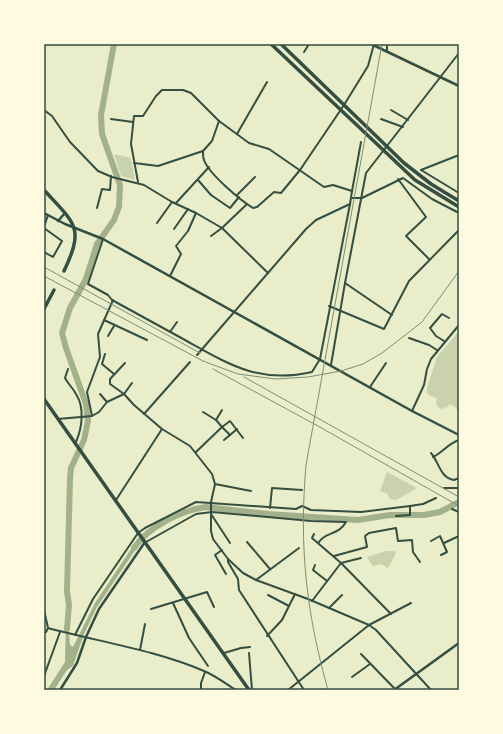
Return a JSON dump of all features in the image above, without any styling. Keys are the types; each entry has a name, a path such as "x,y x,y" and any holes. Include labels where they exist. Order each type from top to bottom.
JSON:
{"main road":[{"path":"271,44 415,180 459,207"},
{"path":"281,44 419,176 445,194 459,201"},
{"path":"44,190 65,213 74,228 77,238 74,251 64,271"},
{"path":"44,309 54,290"},
{"path":"44,399 249,690"}],"street":[{"path":"304,52 309,44"},
{"path":"202,151 204,160 217,180 247,204 253,208 257,207 274,192 280,192 300,170 341,110 368,66 373,44 459,86"},
{"path":"387,44 387,51"},
{"path":"331,366 366,173 442,78 441,75 458,56"},
{"path":"237,134 267,82"},
{"path":"138,182 132,144 134,116 143,116 156,96 162,90 169,89 183,90 191,93 220,121 249,143 269,149 324,186 333,185 352,192"},
{"path":"44,110 52,116 70,142 98,171 111,176 138,182 172,202 196,213 222,228 268,274"},
{"path":"391,110 408,120"},
{"path":"111,119 134,122"},
{"path":"381,119 402,127"},
{"path":"134,163 158,166 202,151 212,141 220,121"},
{"path":"103,239 88,284 108,295 113,300 237,368 275,376 312,372 320,359 329,306 352,198 361,142"},
{"path":"459,155 421,170 459,193"},
{"path":"176,204 209,167"},
{"path":"97,208 102,189 110,190 111,176"},
{"path":"198,180 211,195 230,208 238,196 255,177"},
{"path":"352,198 362,198 403,178 438,202 459,213"},
{"path":"398,180 426,217 406,236 430,260"},
{"path":"157,223 172,202"},
{"path":"211,236 222,228 247,204"},
{"path":"197,355 268,274 290,246 316,220 350,204"},
{"path":"174,229 188,209"},
{"path":"44,213 85,233 94,234 412,411 459,435"},
{"path":"58,220 65,213"},
{"path":"170,276 181,254 176,246 188,231 196,213"},
{"path":"44,252 53,257 62,241 44,228 48,215"},
{"path":"329,306 384,329 409,281 459,230"},
{"path":"345,283 392,314"},
{"path":"92,416 87,392 100,357 98,334 113,300"},
{"path":"444,341 436,336 430,328 442,314 449,318"},
{"path":"104,320 114,326 147,340"},
{"path":"170,332 177,322"},
{"path":"412,411 424,385 427,369 437,350 459,325"},
{"path":"108,336 114,326"},
{"path":"409,338 429,345 437,350"},
{"path":"105,354 102,364 114,374"},
{"path":"144,414 190,362"},
{"path":"125,363 110,379 110,384 124,394 162,429 190,446 212,474 215,484 211,513 211,531 213,539 228,559 243,573 256,580 295,594 369,625 376,630 431,690"},
{"path":"370,387 386,363"},
{"path":"68,369 65,378 77,395 82,417 81,426 75,443"},
{"path":"57,419 92,416 99,412 107,402 124,394 132,383"},
{"path":"100,394 107,402"},
{"path":"216,420 222,410"},
{"path":"203,412 216,420 230,435"},
{"path":"196,452 230,421 243,438"},
{"path":"116,500 162,429"},
{"path":"224,440 237,429"},
{"path":"433,457 442,453 454,441 459,440"},
{"path":"431,453 437,466 446,477 454,480 459,478"},
{"path":"215,484 251,491"},
{"path":"270,508 272,488 302,490"},
{"path":"444,488 459,488"},
{"path":"77,635 93,599 138,534 162,519 196,502 296,509 302,506 311,510 361,512 423,504 436,498"},
{"path":"396,516 410,515 410,506"},
{"path":"452,509 459,512"},
{"path":"211,513 230,543"},
{"path":"60,690 78,663 85,637 99,608 144,541 196,514 211,513 312,521 346,522 342,529 321,539 318,542"},
{"path":"334,556 367,547 366,536 369,533 396,528 398,541 412,540 413,552 420,562"},
{"path":"314,534 312,538 334,556 391,614"},
{"path":"431,541 440,536 448,552 441,555"},
{"path":"444,543 459,536"},
{"path":"247,542 270,569"},
{"path":"256,580 299,548"},
{"path":"222,550 215,555 226,574"},
{"path":"312,601 341,563 361,558"},
{"path":"228,559 230,566 238,579 239,590 267,636 304,690"},
{"path":"315,565 313,570 328,581"},
{"path":"151,609 207,592 214,607"},
{"path":"267,636 282,620 295,594"},
{"path":"268,595 289,606"},
{"path":"328,608 342,595"},
{"path":"173,603 189,638 208,666"},
{"path":"288,690 369,625 411,603"},
{"path":"44,610 48,628"},
{"path":"140,650 145,624"},
{"path":"48,628 140,650 205,672 236,690"},
{"path":"44,632 48,628"},
{"path":"44,676 60,631"},
{"path":"361,654 394,690 459,643"},
{"path":"223,654 241,648 250,647"},
{"path":"249,653 252,690"},
{"path":"352,677 371,664"},
{"path":"201,690 201,683 205,672"}],"shaded area":[{"path":"114,154 131,158 135,180 121,176"},
{"path":"459,331 459,410 450,404 448,407 440,409 436,404 437,398 430,396 427,393 427,388 437,357"},
{"path":"387,472 417,488 396,500 390,499 387,493 380,491"},
{"path":"137,540 140,543 97,607 84,634 73,666 67,670 54,690 47,690 65,662 66,622 68,622 70,645 73,647 95,603"},
{"path":"386,551 394,551 396,553 388,568 381,564 373,566 367,557"}],"waterway":[{"path":"67,629 69,605 67,591 71,468 84,440 88,421 86,404 62,333 70,308 86,279 97,244 114,220 119,207 120,185 102,134 101,115 114,44"},
{"path":"134,548 148,533 166,521 186,512 206,507 268,514 358,520 390,515 424,515 440,512 459,502"}],"railway":[{"path":"328,690 314,633 306,579 303,523 306,465 382,44"},
{"path":"44,267 200,353"},
{"path":"44,276 203,361 238,374 275,379 308,377 341,371 363,364 382,353 422,322 459,271"},
{"path":"213,369 318,426 459,506"},
{"path":"244,377 459,497"}]}
